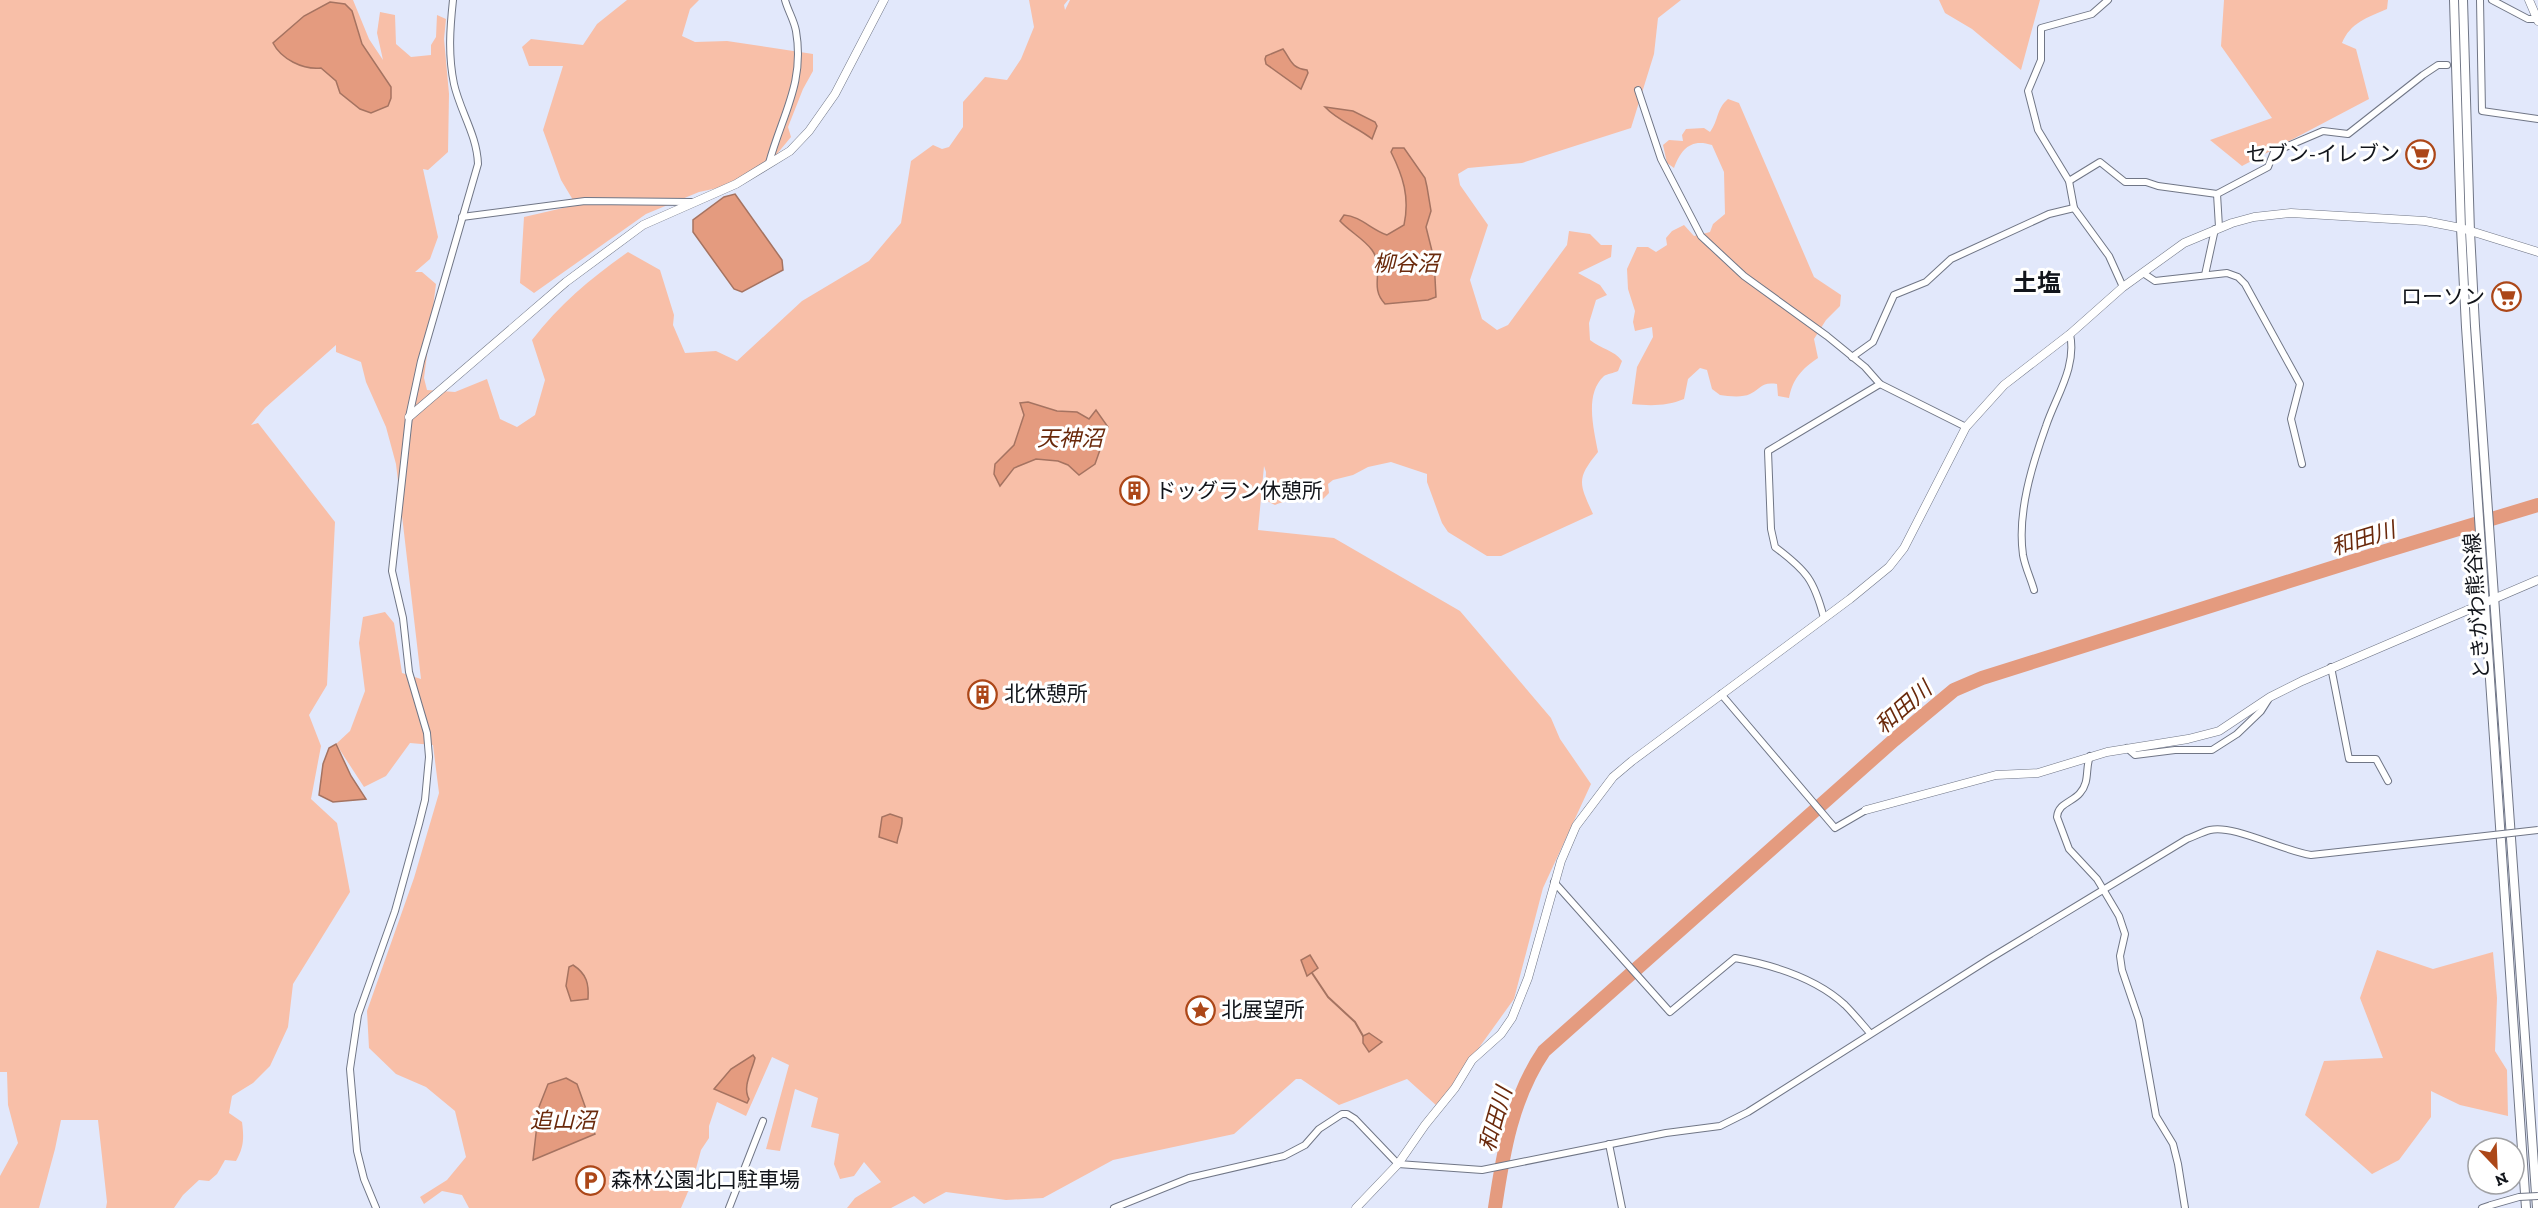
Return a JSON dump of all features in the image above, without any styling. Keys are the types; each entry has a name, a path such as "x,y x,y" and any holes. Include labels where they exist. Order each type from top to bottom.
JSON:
{"main road":[{"name":"ときがわ熊谷線","path":"2454,0 2461,228 2526,1208"},
{"name":"ときがわ熊谷線","path":"2463,0 2470,232 2536,1208"}],"street":[{"path":"376,1208 364,1179 357,1150 350,1069 358,1015 395,911 425,800 429,766 427,733 409,672 403,618 392,571 409,417 421,361 478,159 477,150 454,85 449,39 453,0"},
{"path":"769,163 778,129 798,79 800,54 796,28 785,0"},
{"path":"409,417 566,282 643,225 736,184 790,151 828,106 884,0"},
{"path":"2108,0 2092,14 2041,28 2041,60 2028,91 2038,130 2069,181 2074,207 2109,256 2123,287"},
{"path":"2480,0 2477,63 2482,111 2538,119"},
{"path":"2492,0 2528,19 2538,20 2529,0"},
{"path":"2069,181 2100,162 2125,182 2146,182 2158,186 2217,194 2268,167 2274,152 2323,131 2348,134 2423,75 2438,65 2447,64"},
{"path":"1638,90 1661,159 1701,236 1744,276 1769,292 1852,357 1880,384 1966,427"},
{"path":"2205,275 2217,228 2217,194"},
{"path":"462,217 585,201 696,202"},
{"path":"1852,357 1873,342 1894,295 1926,282 1951,260 2049,214 2074,207"},
{"path":"1356,1208 1398,1164 1425,1125 1455,1088 1472,1060 1501,1034 1512,1018 1528,978 1554,882 1576,826 1590,804 1613,777 1889,567 1904,548 1966,427 2004,385 2070,334 2123,287 2184,243 2217,228 2254,217 2290,213 2398,218 2461,228 2538,252"},
{"path":"2143,273 2155,281 2227,273 2238,277 2245,284 2300,384 2291,419 2302,464"},
{"path":"2034,590 2023,556 2022,507 2046,426 2068,369 2072,352 2070,334"},
{"path":"1824,618 1813,583 1797,564 1775,547 1771,529 1768,451 1880,384"},
{"path":"1721,694 1835,828 1866,810 1996,775 2037,773 2090,756 2188,739 2218,730 2270,697 2331,667 2538,579"},
{"path":"2331,667 2349,759 2376,759 2388,781"},
{"path":"2127,748 2135,755 2175,750 2212,750 2224,745 2237,734 2261,711 2270,697"},
{"path":"2090,756 2086,766 2087,781 2079,795 2068,800 2057,812 2057,817 2069,849 2097,879 2119,916 2125,934 2120,956 2122,969 2139,1020 2156,1116 2173,1144 2185,1208"},
{"path":"1114,1208 1189,1178 1284,1156 1305,1145 1319,1129 1342,1114 1355,1119 1398,1164 1482,1170 1609,1144 1720,1126 1748,1112 1870,1033 2187,839 2210,830 2238,832 2293,853 2311,855 2538,830"},
{"path":"1554,882 1670,1012 1735,957 1776,968 1814,983 1844,1004 1870,1033"},
{"path":"729,1208 763,1120"},
{"path":"1609,1144 1623,1208"},
{"path":"2482,1208 2519,1197 2538,1196"}],"shaded area":[{"path":"0,0 353,0 369,39 383,60 377,33 380,12 395,15 396,44 411,57 431,55 431,45 436,37 437,15 446,19 444,39 449,94 448,152 428,170 423,169 438,237 430,259 415,272 422,272 436,284 424,378 427,390 455,392 487,379 500,419 517,427 535,415 545,380 532,340 577,292 628,252 660,270 674,315 673,325 685,353 716,351 737,361 802,301 869,261 901,223 911,161 933,145 942,149 949,147 963,127 963,102 985,77 1007,80 1021,59 1034,27 1029,0 1068,0 1064,5 1065,10 1070,0 1681,0 1658,18 1654,54 1631,128 1522,163 1468,168 1458,174 1460,185 1488,225 1470,280 1482,319 1497,330 1508,325 1567,245 1569,231 1590,234 1601,245 1612,245 1611,257 1578,273 1600,285 1607,295 1596,300 1589,323 1590,340 1615,354 1622,361 1618,371 1604,376 1598,384 1592,402 1598,452 1586,469 1582,481 1593,514 1501,556 1487,556 1448,532 1442,523 1427,482 1427,474 1391,462 1368,467 1353,475 1333,480 1328,484 1329,493 1322,500 1298,499 1275,505 1265,500 1266,472 1264,466 1258,530 1334,538 1460,611 1551,718 1560,739 1591,784 1543,888 1514,999 1437,1106 1407,1079 1339,1105 1301,1079 1296,1079 1234,1134 1113,1160 1043,1198 1006,1200 946,1192 924,1204 914,1196 891,1208 847,1208 855,1198 881,1182 864,1162 854,1176 840,1179 834,1164 839,1134 811,1127 818,1098 795,1089 780,1151 766,1149 789,1065 772,1057 746,1116 717,1102 709,1126 709,1138 701,1150 693,1180 681,1208 469,1208 462,1195 442,1191 424,1204 420,1197 447,1180 466,1157 455,1111 426,1087 396,1074 369,1048 367,1011 414,878 439,793 433,745 410,743 386,776 364,787 336,744 350,731 365,691 359,643 363,617 385,612 394,623 402,673 421,679 396,464 386,427 366,382 361,362 336,352 336,345 265,408 251,425 258,423 335,522 327,685 309,715 321,746 311,799 337,823 350,892 293,984 288,1027 270,1066 253,1083 232,1096 229,1113 242,1122 243,1133 242,1147 236,1161 225,1160 217,1174 209,1181 199,1180 183,1195 174,1208 106,1208 98,1120 61,1120 39,1208 0,1208 0,1176 18,1143 8,1105 7,1072 0,1072"},
{"path":"627,0 699,0 690,9 682,36 695,42 727,41 813,54 813,71 788,127 791,137 762,172 736,184 699,192 646,214 534,293 520,283 524,217 576,205 561,180 543,130 563,66 529,66 522,47 531,39 583,45 597,24"},
{"path":"1939,0 2040,0 2021,70 1972,29 1945,13"},
{"path":"2224,0 2388,0 2387,9 2355,26 2345,36 2342,43 2356,49 2369,99 2242,166 2210,140 2272,118 2221,46"},
{"path":"1728,99 1739,103 1814,277 1841,295 1840,306 1826,320 1814,339 1818,358 1799,375 1789,398 1778,396 1777,384 1764,385 1747,395 1720,395 1712,389 1707,370 1700,368 1688,379 1684,399 1659,405 1632,404 1637,367 1653,337 1652,327 1635,331 1633,322 1635,311 1628,289 1627,269 1637,247 1648,247 1656,252 1667,245 1666,238 1672,231 1684,225 1694,236 1710,232 1713,224 1725,214 1724,172 1712,145 1698,143 1687,147 1674,168 1667,163 1663,145 1669,140 1683,141 1682,135 1686,129 1704,128 1710,132 1721,107"},
{"path":"2377,950 2433,969 2493,952 2497,998 2495,1051 2507,1070 2508,1116 2460,1105 2431,1091 2431,1117 2399,1160 2372,1174 2305,1115 2324,1061 2383,1058 2360,998"}],"water":[{"path":"330,2 345,4 352,11 362,44 391,87 388,106 371,113 360,109 340,93 336,81 321,68 307,67 293,62 281,54 273,43 304,16"},
{"path":"1283,49 1294,65 1307,70 1308,73 1301,89 1266,64 1266,56"},
{"path":"1325,107 1353,111 1375,122 1377,126 1372,139 1336,116"},
{"name":"柳谷沼","path":"1393,148 1404,148 1425,178 1431,211 1426,227 1434,259 1436,297 1428,300 1385,304 1378,291 1376,257 1365,242 1340,221 1344,215 1350,216 1387,235 1404,225 1406,196 1402,178 1391,152"},
{"path":"735,194 782,260 783,270 742,292 734,289 693,232 693,220 724,197"},
{"name":"天神沼","path":"1028,402 1057,411 1077,412 1089,419 1096,410 1108,427 1095,464 1079,475 1068,465 1058,461 1036,459 1014,468 1000,486 994,474 995,464 1014,445 1024,415 1020,403"},
{"path":"336,744 351,776 366,799 333,802 319,795 323,764 329,748"},
{"path":"890,814 902,818 897,843 879,837 882,817"},
{"path":"1310,955 1318,968 1307,976 1301,960"},
{"path":"573,965 586,980 588,999 571,1001 566,986 569,967"},
{"path":"1369,1033 1382,1042 1369,1052 1363,1043 1363,1036"},
{"path":"753,1055 755,1058 747,1084 749,1099 747,1103 714,1089 731,1069"},
{"name":"追山沼","path":"566,1078 577,1084 595,1134 533,1160 539,1107 548,1084"}],"waterway":[{"name":"和田川","path":"1495,1208 1510,1127 1524,1088 1544,1051 1894,740 1954,690 1982,678 2538,505"},
{"path":"1312,973 1328,997 1355,1022 1363,1036"}],"place":[{"name":"セブン-イレブン","path":"2421,154"},
{"name":"ローソン","path":"2506,297"},
{"name":"ドッグラン休憩所","path":"1134,491"},
{"name":"北休憩所","path":"983,694"},
{"name":"北展望所","path":"1200,1010"},
{"name":"森林公園北口駐車場","path":"590,1180"}],"district":[{"name":"土塩","path":"2037,283"}]}
